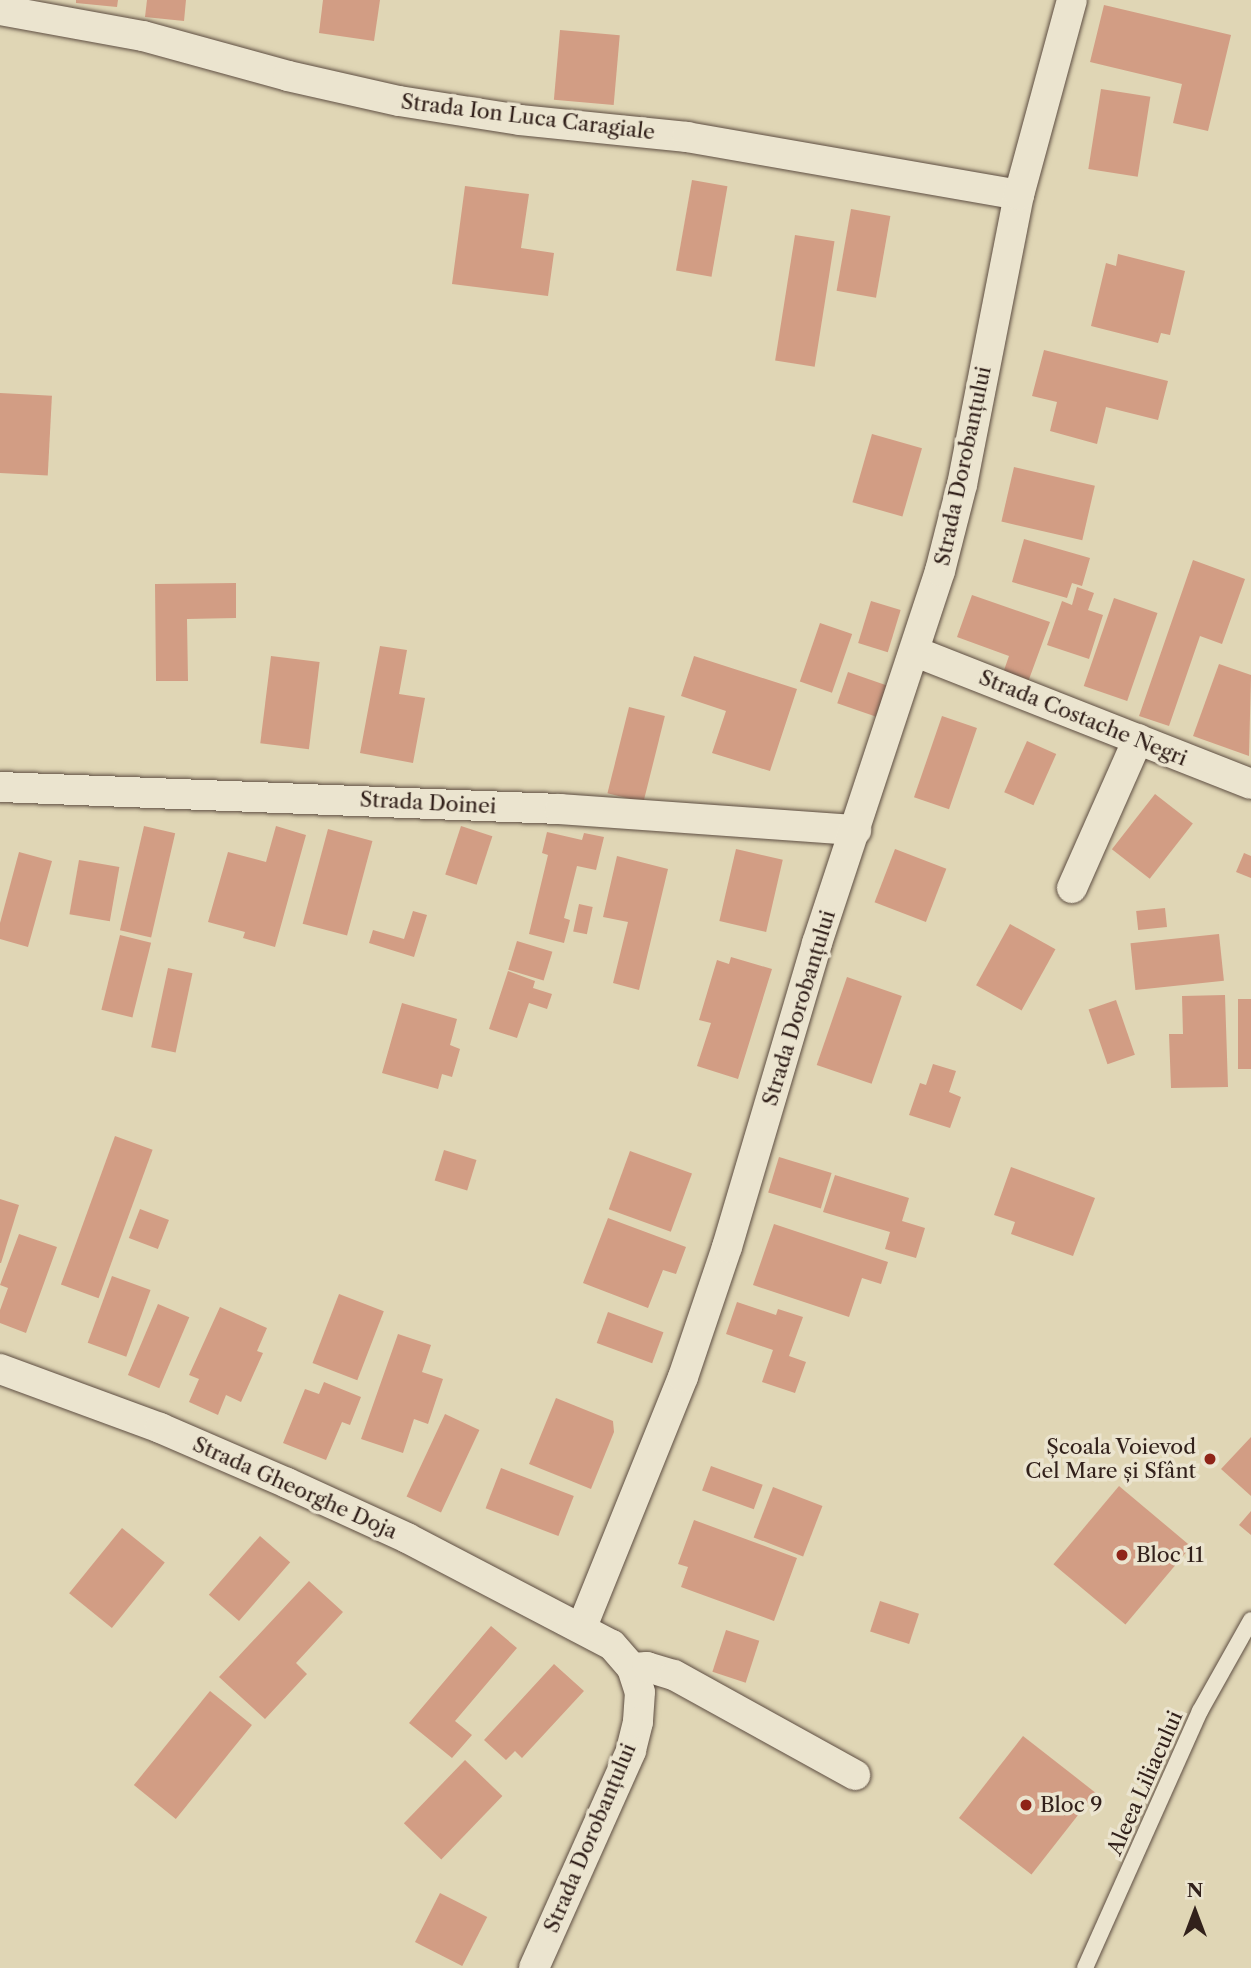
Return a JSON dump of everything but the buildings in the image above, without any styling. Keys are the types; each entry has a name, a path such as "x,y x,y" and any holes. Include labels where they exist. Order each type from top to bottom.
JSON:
{"street":[{"name":"Strada Dorobanțului","path":"582,1627 683,1377 727,1247 817,943 916,652 962,485 1019,195 1072,0"},
{"name":"Strada Ion Luca Caragiale","path":"0,10 143,36 288,76 399,101 520,120 687,137 1019,195"},
{"name":"Strada Costache Negri","path":"916,652 1251,784"},
{"path":"1072,888 1138,739"},
{"name":"Strada Doinei","path":"0,787 547,808 856,830"},
{"name":"Strada Gheorghe Doja","path":"0,1369 160,1428 286,1483 407,1538 582,1627"},
{"path":"582,1627 612,1645 632,1668 647,1667 674,1675 855,1775"},
{"name":"Strada Dorobanțului","path":"534,1968 631,1751 638,1722 640,1692 632,1668"}],"lane":[{"name":"Aleea Liliacului","path":"1085,1968 1200,1712 1251,1619"}],"place":[{"name":"Școala Voievod Cel Mare și Sfânt","path":"1210,1459"},
{"name":"Bloc 11","path":"1122,1555"},
{"name":"Bloc 9","path":"1026,1805"}]}
